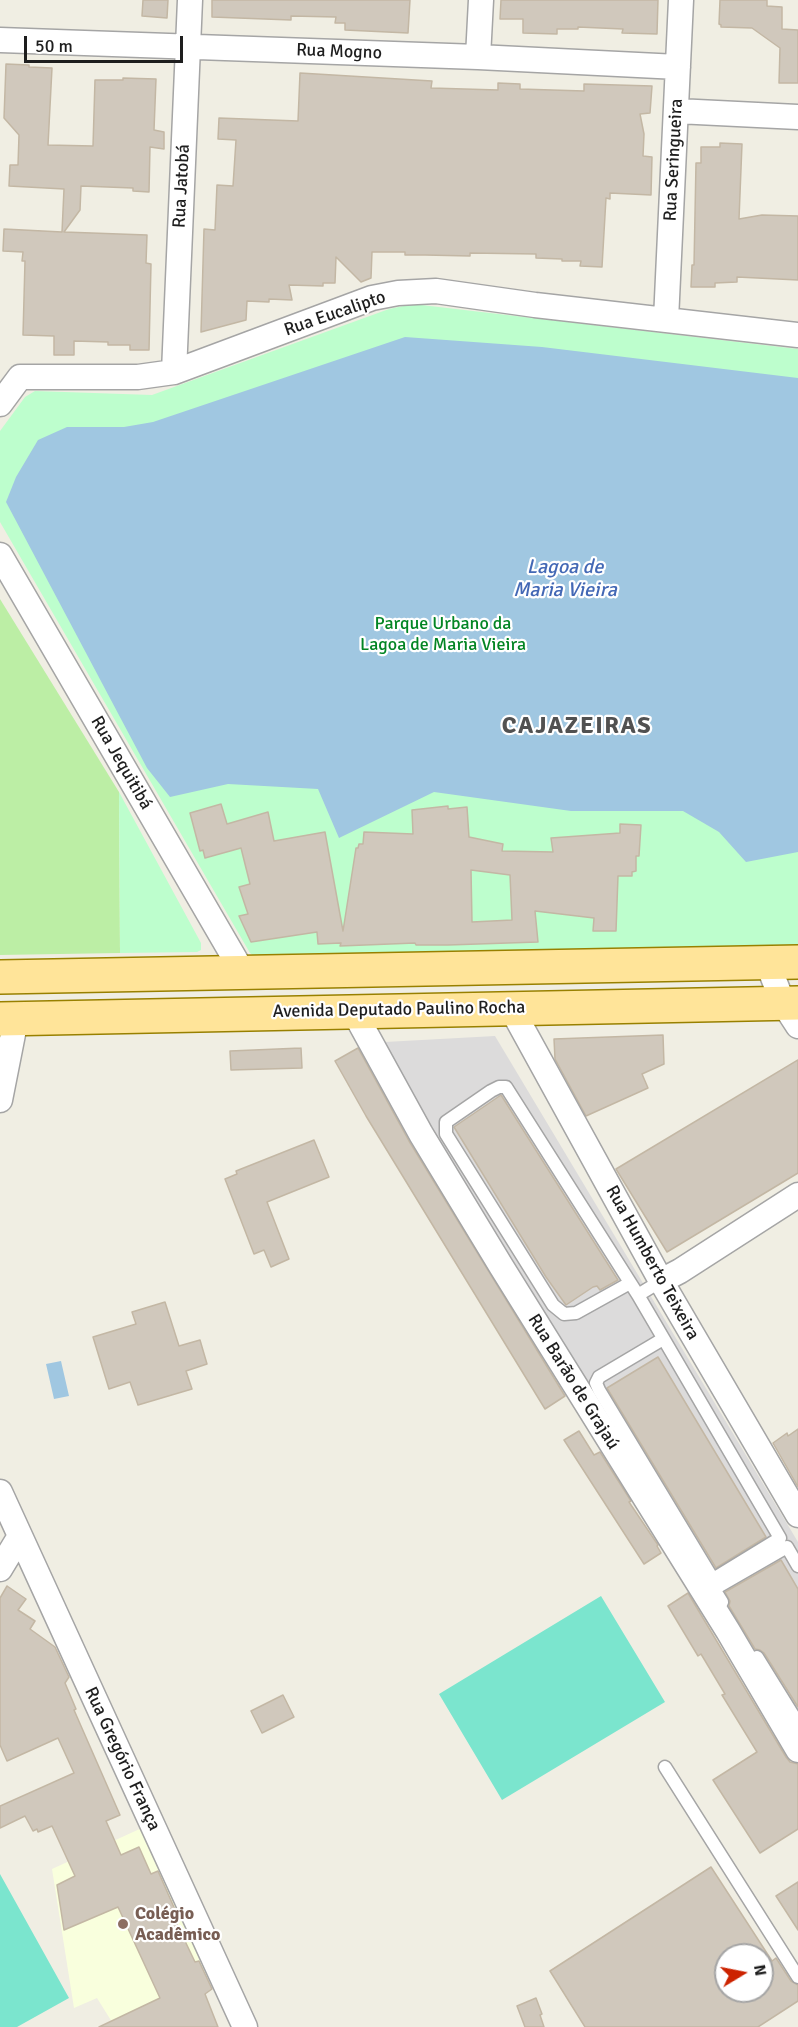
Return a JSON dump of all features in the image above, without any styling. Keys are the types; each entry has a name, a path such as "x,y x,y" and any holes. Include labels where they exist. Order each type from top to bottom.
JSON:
{"main road":[{"path":"8,1019 12,976 782,962"},
{"name":"Avenida Deputado Paulino Rocha","path":"8,1019 511,1008 793,1011"}],"street":[{"name":"Rua Jatobá","path":"174,372 190,0"},
{"path":"478,57 481,0"},
{"name":"Rua Seringueira","path":"666,320 681,0"},
{"name":"Rua Mogno","path":"0,40 478,57 678,67"},
{"path":"677,111 798,117"},
{"name":"Rua Eucalipto","path":"0,404 10,377 129,378 174,372 372,298 398,293 436,291 798,335"},
{"name":"Rua Jequitibá","path":"0,555 242,971"},
{"path":"782,962 793,1011"},
{"name":"Rua Humberto Teixeira","path":"511,1008 661,1281 798,1515"},
{"name":"Rua Barão de Grajaú","path":"354,1012 427,1144 728,1631 798,1750"},
{"path":"0,1100 8,1019"},
{"path":"661,1281 798,1195"},
{"name":"Rua Gregório França","path":"0,1492 245,2027"},
{"path":"0,1569 20,1536"}],"lane":[{"path":"630,1283 576,1313 564,1314 553,1305 446,1134 446,1122 491,1091 499,1087 506,1087 638,1295 780,1538 713,1579 596,1383 599,1377 663,1339"},
{"path":"638,1295 661,1281"},
{"path":"798,1566 787,1546 714,1589 798,1723"},
{"path":"664,1767 798,1977"}],"shaded area":[{"path":"495,1036 798,1542 798,1730 381,1048 385,1042"},
{"path":"601,1596 665,1702 502,1800 439,1694"},
{"name":"Colégio Acadêmico","path":"144,1827 208,1979 112,2022 97,1998 74,2008 52,1869"},
{"path":"0,1874 69,1998 17,2027 0,2027"}],"green space":[{"name":"Lagoa de Maria Vieira","path":"413,304 798,349 798,949 262,963 250,953 0,522 0,431 25,397 35,391 152,395 389,309"},
{"path":"0,599 119,792 120,953 0,955"},
{"path":"119,792 201,943 201,950 197,952 120,953"}],"water":[{"name":"Lagoa de Maria Vieira","path":"405,337 542,347 798,378 798,852 746,862 719,832 683,811 571,811 434,792 339,838 318,789 228,784 170,797 147,768 6,502 16,477 38,440 67,427 124,427 153,422"},
{"path":"61,1361 69,1396 54,1399 46,1364"}],"building":[{"path":"143,0 168,0 167,18 142,16"},
{"path":"212,0 410,0 408,33 345,30 345,23 335,23 336,17 291,16 291,20 212,17"},
{"path":"501,0 658,0 657,34 622,33 623,29 578,27 578,29 557,29 557,34 523,33 523,19 500,19"},
{"path":"720,0 767,0 767,6 782,7 782,29 798,30 798,83 779,83 780,48 752,28 721,27 719,24"},
{"path":"6,64 52,68 48,145 93,146 95,80 156,79 154,130 164,132 164,149 150,147 149,192 133,191 133,188 81,186 80,210 64,232 147,235 146,263 151,264 149,350 130,350 130,345 108,345 108,342 74,341 74,355 54,355 54,336 23,335 25,261 22,261 23,252 3,251 4,229 62,232 64,189 9,186 10,165 18,165 19,135 4,118"},
{"path":"300,73 432,81 431,88 498,90 498,83 520,84 520,89 584,91 584,84 652,86 650,113 640,114 644,134 643,156 652,157 651,195 610,193 610,199 606,198 602,267 580,266 581,261 536,258 536,254 470,253 470,256 372,252 371,278 361,282 336,257 335,283 323,283 323,286 289,285 292,300 247,301 246,320 201,332 204,229 215,230 217,185 233,186 236,140 218,139 219,118 298,121"},
{"path":"720,143 742,144 739,219 762,215 798,216 798,280 737,277 737,282 715,283 715,287 691,287 692,265 694,265 696,163 701,163 701,147 720,147"},
{"path":"221,804 227,824 268,812 274,841 325,832 343,931 356,848 359,844 363,844 364,832 413,834 412,810 448,806 448,809 467,807 469,837 503,844 502,851 553,852 551,838 620,833 620,824 641,825 636,871 632,872 632,876 618,876 616,931 593,931 594,918 535,911 538,942 340,946 341,943 318,944 317,932 251,942 239,916 248,914 239,887 250,884 241,848 205,858 203,850 200,851 190,813","holes":["471,870 510,875 512,920 472,922"]},
{"path":"663,1035 664,1064 642,1074 648,1088 586,1116 555,1059 554,1039"},
{"path":"301,1048 302,1068 231,1070 230,1051"},
{"path":"358,1048 409,1141 565,1396 545,1409 366,1116 335,1061"},
{"path":"798,1060 798,1173 667,1252 616,1169"},
{"path":"501,1095 618,1280 600,1290 597,1286 593,1287 566,1305 546,1277 454,1127"},
{"path":"314,1140 329,1177 267,1202 289,1259 271,1267 264,1250 254,1254 225,1179 237,1174 236,1171"},
{"path":"165,1302 179,1346 200,1340 207,1364 186,1371 192,1389 138,1405 130,1382 109,1389 93,1337 136,1324 132,1312"},
{"path":"658,1357 766,1537 716,1568 607,1388"},
{"path":"798,1429 798,1487 773,1443 787,1433 788,1436"},
{"path":"579,1431 594,1455 600,1452 631,1501 629,1502 658,1545 661,1553 644,1564 564,1440"},
{"path":"781,1560 798,1589 798,1707 764,1653 755,1649 729,1606 730,1601 725,1592"},
{"path":"7,1586 26,1599 18,1610 35,1621 30,1629 55,1647 69,1677 65,1683 76,1709 74,1710 120,1815 106,1821 121,1855 139,1847 151,1874 158,1871 177,1914 174,1918 195,1962 199,1961 212,1989 205,1994 218,2027 99,2027 160,1998 118,1907 64,1930 57,1885 75,1876 52,1826 38,1832 37,1829 33,1831 25,1816 0,1828 0,1806 74,1773 58,1738 7,1761 0,1745 0,1598"},
{"path":"688,1593 786,1757 790,1762 798,1764 798,1829 760,1853 713,1780 757,1752 722,1695 725,1694 701,1654 698,1656 668,1606"},
{"path":"283,1695 294,1717 262,1733 251,1711"},
{"path":"711,1867 760,1943 714,1943 714,2003 774,2003 774,1960 776,1958 791,1981 798,1985 798,2001 758,2027 585,2027 550,1971"},
{"path":"798,1882 798,1930 776,1896"},
{"path":"536,1998 544,2027 525,2027 517,2006"}],"place":[{"name":"Colégio Acadêmico","path":"123,1924"}],"district":[{"name":"CAJAZEIRAS","path":"577,727"}],"park label":[{"name":"Parque Urbano da Lagoa de Maria Vieira","path":"443,634"}]}
